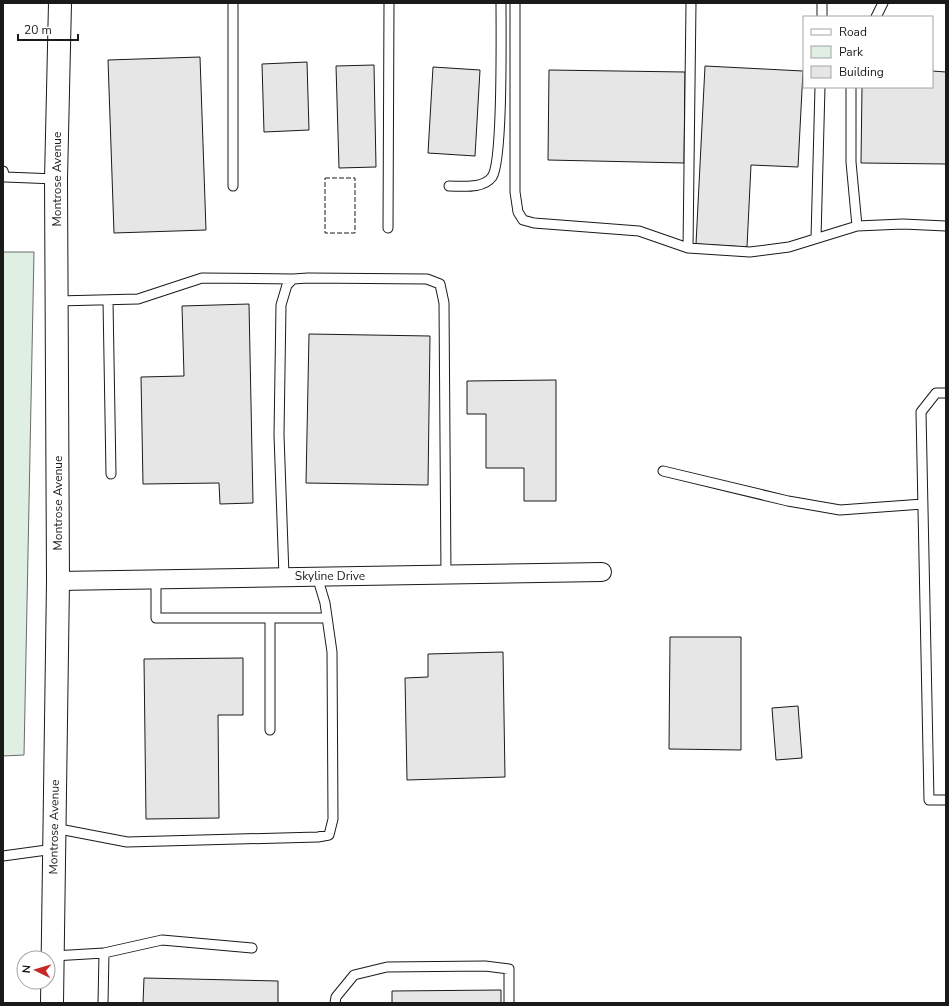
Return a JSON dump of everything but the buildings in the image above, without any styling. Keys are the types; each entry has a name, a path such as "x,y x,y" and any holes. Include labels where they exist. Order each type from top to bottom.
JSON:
{"street":[{"name":"Montrose Avenue","path":"53,950 58,581 56,179 60,3"},
{"name":"Skyline Drive","path":"58,581 156,578 602,572"},
{"name":"Montrose Avenue","path":"52,990 52,1003"}],"lane":[{"path":"233,3 233,186"},
{"path":"388,228 389,3"},
{"path":"449,186 471,187 484,183 492,178 496,170 499,131 501,3"},
{"path":"515,3 515,192 518,212 523,220 534,223 639,231 688,248 750,252 789,247 857,226 903,224 946,226"},
{"path":"688,248 691,3"},
{"path":"822,3 822,16"},
{"path":"876,16 883,3"},
{"path":"816,238 820,88"},
{"path":"850,88 850,162 857,226"},
{"path":"3,171 5,177 56,179"},
{"path":"57,301 108,301 138,299 202,278 428,279 440,284 444,303 446,575"},
{"path":"284,576 279,434 280,305 287,285 293,279"},
{"path":"108,301 111,474"},
{"path":"946,393 936,393 921,412 929,800 946,800"},
{"path":"663,471 788,502 840,510 923,504"},
{"path":"3,856 54,839 126,842 318,837 329,834 333,819 332,652 326,603 318,576"},
{"path":"156,578 156,618 328,618"},
{"path":"270,619 270,730"},
{"path":"56,956 104,953 162,940 252,948"},
{"path":"104,953 104,1003"},
{"path":"335,1003 336,997 354,975 387,967 485,966 509,969 509,1003"}],"green space":[{"path":"3,252 34,252 24,755 3,756"}],"fence":[{"path":"325,178 355,178 355,233 325,233 325,178"}]}
